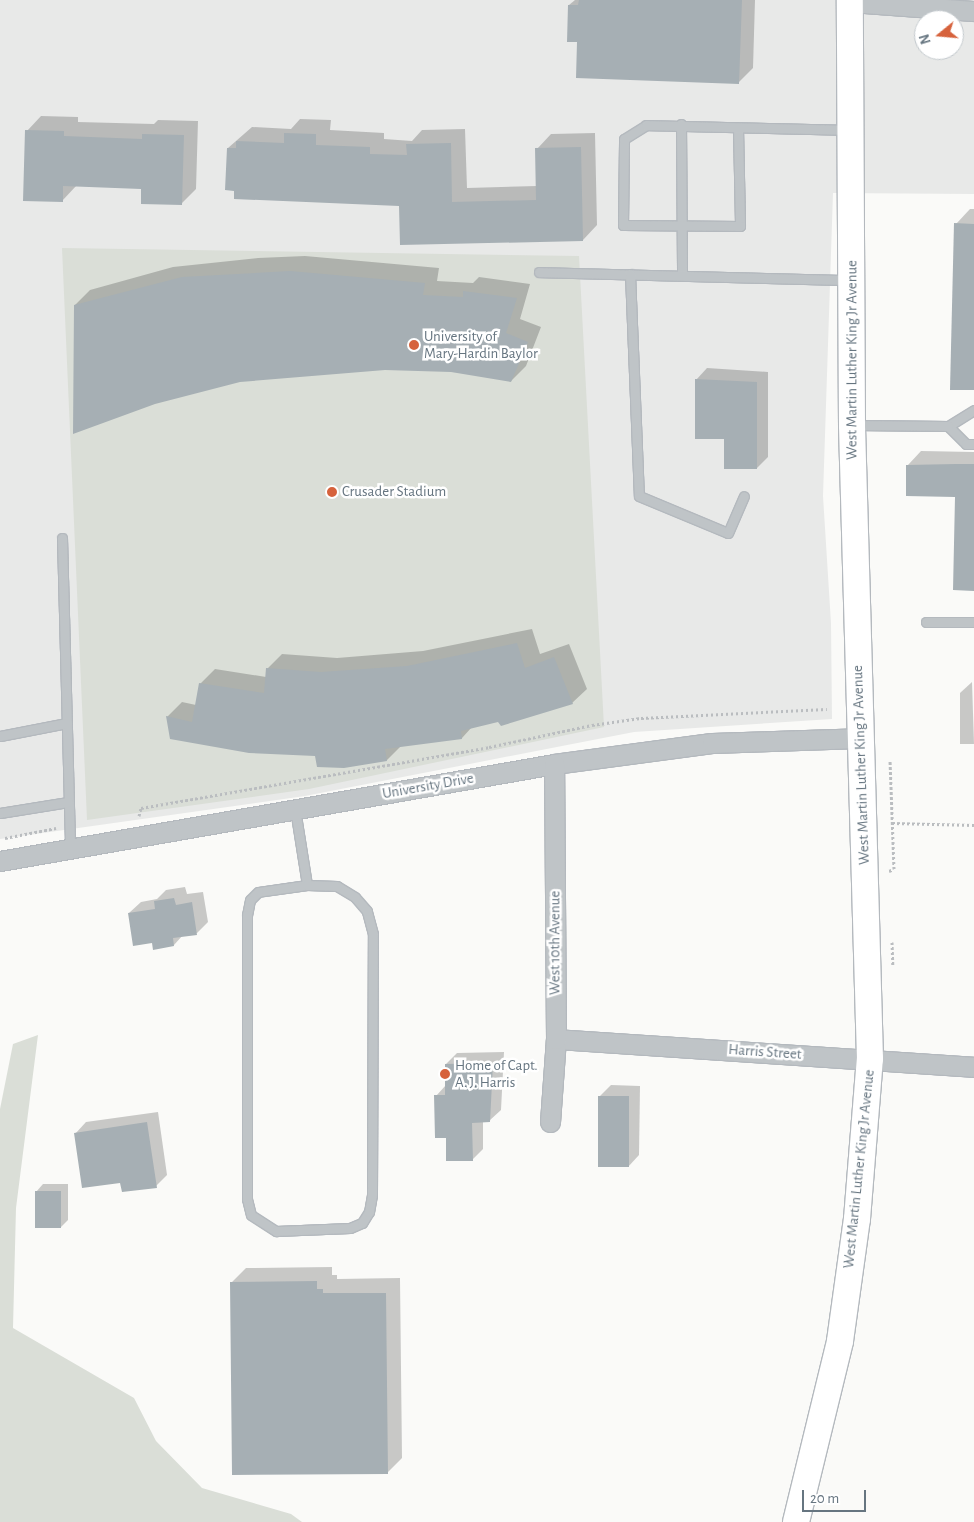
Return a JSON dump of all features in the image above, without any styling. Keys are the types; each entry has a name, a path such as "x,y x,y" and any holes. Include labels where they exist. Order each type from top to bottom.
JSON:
{"street":[{"path":"850,1 974,11"},
{"name":"West Martin Luther King Jr Avenue","path":"796,1522 840,1341 856,1219 870,1059 859,738 852,425 850,1"},
{"name":"University Drive","path":"0,861 554,764 712,744 859,738"},
{"name":"West 10th Avenue","path":"550,1122 556,1039 554,764"},
{"name":"Harris Street","path":"556,1039 974,1066"}],"lane":[{"path":"738,128 740,226 624,225 624,139 646,125 681,124 738,128 851,130"},
{"path":"681,124 682,275"},
{"path":"538,272 851,280"},
{"path":"630,274 639,496 728,533 744,496"},
{"path":"852,425 948,426 974,410"},
{"path":"948,426 966,444 974,444"},
{"path":"62,538 70,849"},
{"path":"926,622 974,622"},
{"path":"0,736 67,723"},
{"path":"0,813 68,802"},
{"path":"295,809 307,884"},
{"path":"307,884 337,886 355,897 367,911 373,934 372,1195 369,1212 362,1223 350,1228 276,1232 251,1215 247,1199 247,915 250,900 258,892 307,884"}],"path":[{"path":"131,817 140,816 141,808 488,747 592,725 641,718 827,709"},
{"path":"889,879 889,869 894,869 890,761"},
{"path":"892,824 974,825"},
{"path":"0,839 69,826"},
{"path":"892,937 893,975"}],"shaded area":[{"name":"University of Mary-Hardin Baylor","path":"0,0 974,0 974,194 833,193 823,496 831,623 832,719 634,732 305,796 0,839"},
{"name":"Crusader Stadium","path":"62,248 579,256 604,727 309,789 87,820"},
{"path":"38,1035 16,1208 13,1328 134,1398 156,1441 202,1488 291,1514 302,1522 0,1522 0,1109 13,1044"}],"building":[{"path":"579,0 742,0 739,84 576,78 577,42 567,42 568,5 578,5"},
{"path":"25,130 64,131 64,136 142,139 142,134 184,135 182,205 141,204 141,189 63,186 63,202 23,201"},
{"path":"284,133 316,134 316,145 370,147 370,154 407,155 406,144 451,143 452,202 536,200 535,148 581,147 583,241 400,245 399,206 234,199 234,191 225,190 227,148 236,148 236,141 284,143"},
{"path":"954,223 974,224 974,390 950,390"},
{"path":"290,271 425,283 423,295 463,297 463,291 517,298 506,333 528,342 511,382 451,372 385,370 240,382 155,404 73,434 74,305 182,277"},
{"path":"695,379 757,382 757,469 724,469 724,439 695,439"},
{"path":"974,464 974,591 953,590 955,497 906,496 906,465"},
{"path":"517,643 525,668 554,657 573,704 501,726 498,722 461,731 462,739 385,749 387,761 344,768 317,767 315,756 249,753 170,739 166,716 192,722 199,683 264,693 266,668 321,672 407,666"},
{"path":"174,898 176,905 192,902 197,935 173,938 174,946 153,950 152,943 133,946 128,913 155,909 154,901"},
{"path":"493,1063 490,1122 472,1123 473,1161 446,1161 446,1138 435,1138 434,1095 445,1095 445,1064"},
{"path":"598,1096 629,1096 629,1167 598,1167"},
{"path":"147,1122 157,1188 122,1192 120,1183 82,1188 74,1133"},
{"path":"35,1191 61,1191 61,1228 35,1228"},
{"path":"317,1281 317,1289 323,1289 323,1293 386,1293 388,1474 232,1475 230,1282"}],"place":[{"name":"University of Mary-Hardin Baylor","path":"414,345"},
{"name":"Crusader Stadium","path":"332,492"},
{"name":"Home of Capt. A. J. Harris","path":"445,1074"}]}
